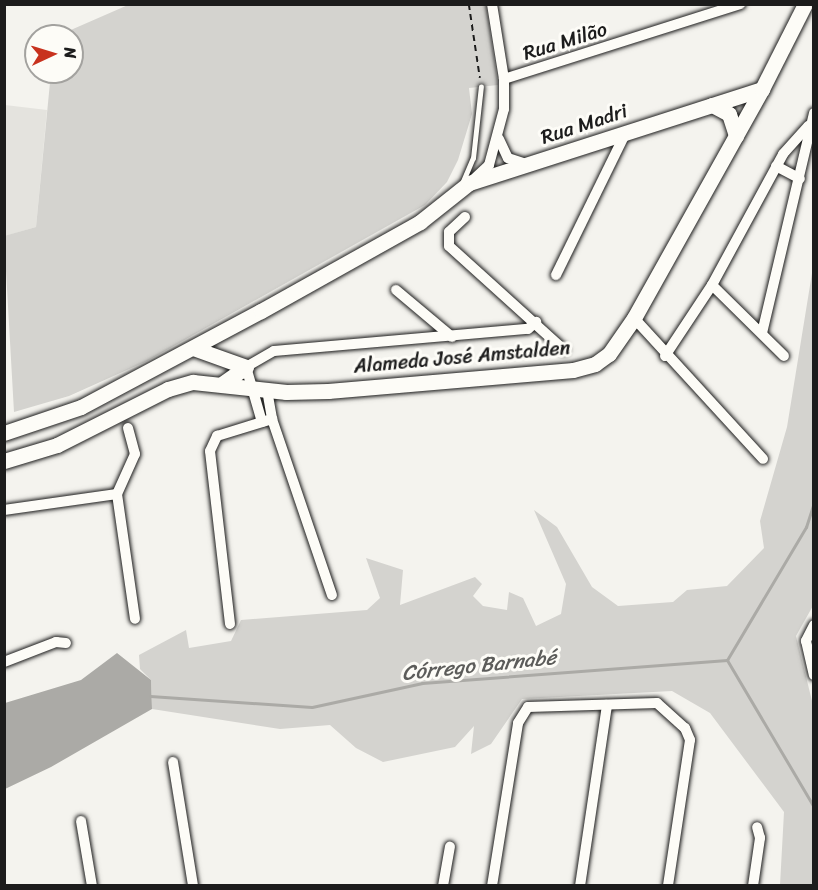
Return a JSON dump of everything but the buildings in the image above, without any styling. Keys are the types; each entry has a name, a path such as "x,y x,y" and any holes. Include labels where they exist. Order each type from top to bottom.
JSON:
{"street":[{"path":"4,433 81,407 193,348 420,222 489,165 499,139 504,79 492,4"},
{"name":"Rua Milão","path":"504,79 740,4"},
{"name":"Alameda José Amstalden","path":"4,461 57,445 168,389 194,382 260,389 327,391 573,370 595,364 609,354 634,318 762,89 802,6"},
{"name":"Rua Madri","path":"464,186 762,89"},
{"path":"712,105 729,114 735,136"},
{"path":"762,333 800,179 808,126 813,113"},
{"path":"665,356 712,285 790,142 808,126"},
{"path":"556,275 626,132"},
{"path":"499,139 508,158 528,164"},
{"path":"776,166 800,179"},
{"path":"465,217 449,232 450,246 536,322 564,350"},
{"path":"712,285 784,356"},
{"path":"396,290 412,299 452,337"},
{"path":"634,318 665,356 763,459"},
{"path":"222,384 274,351 293,346 452,337 528,329 536,322"},
{"path":"193,348 246,367 260,389 267,421 332,595"},
{"path":"230,624 210,451 217,436 267,421"},
{"path":"128,428 135,454 117,494 135,619"},
{"path":"4,510 117,494"},
{"path":"813,625 806,641 813,675"},
{"path":"4,662 56,642 66,643"},
{"path":"492,885 518,723 528,708 657,703 685,728 690,740 668,885"},
{"path":"580,885 607,705"},
{"path":"173,762 193,885"},
{"path":"81,821 92,885"},
{"path":"753,885 760,838 757,827"},
{"path":"443,885 450,847"}],"lane":[{"path":"464,186 473,158 481,86"}],"path":[{"path":"469,4 481,86"}],"shaded area":[{"path":"128,5 486,5 498,85 469,88 472,114 458,160 447,182 425,205 147,361 69,396 14,412 4,236 36,227 50,84 84,84 84,24"},
{"path":"5,105 47,110 36,227 5,236"},
{"path":"813,267 814,604 796,636 813,705 813,885 780,885 784,812 710,713 672,691 522,699 491,744 471,754 474,726 455,747 383,762 356,748 330,725 280,729 152,709 151,680 140,669 139,655 186,630 189,648 231,641 241,620 367,610 380,598 366,558 403,570 400,605 475,577 482,584 473,596 483,606 507,610 509,592 523,598 536,626 561,614 566,584 534,510 557,527 592,587 618,606 673,602 687,590 727,586 764,548 760,521 787,427"},
{"path":"117,653 151,680 152,709 51,767 5,789 5,703 81,680"}],"waterway":[{"path":"727,660 806,527 814,503"},
{"name":"Córrego Barnabé","path":"150,696 312,707 422,683 727,660 814,807"}]}
